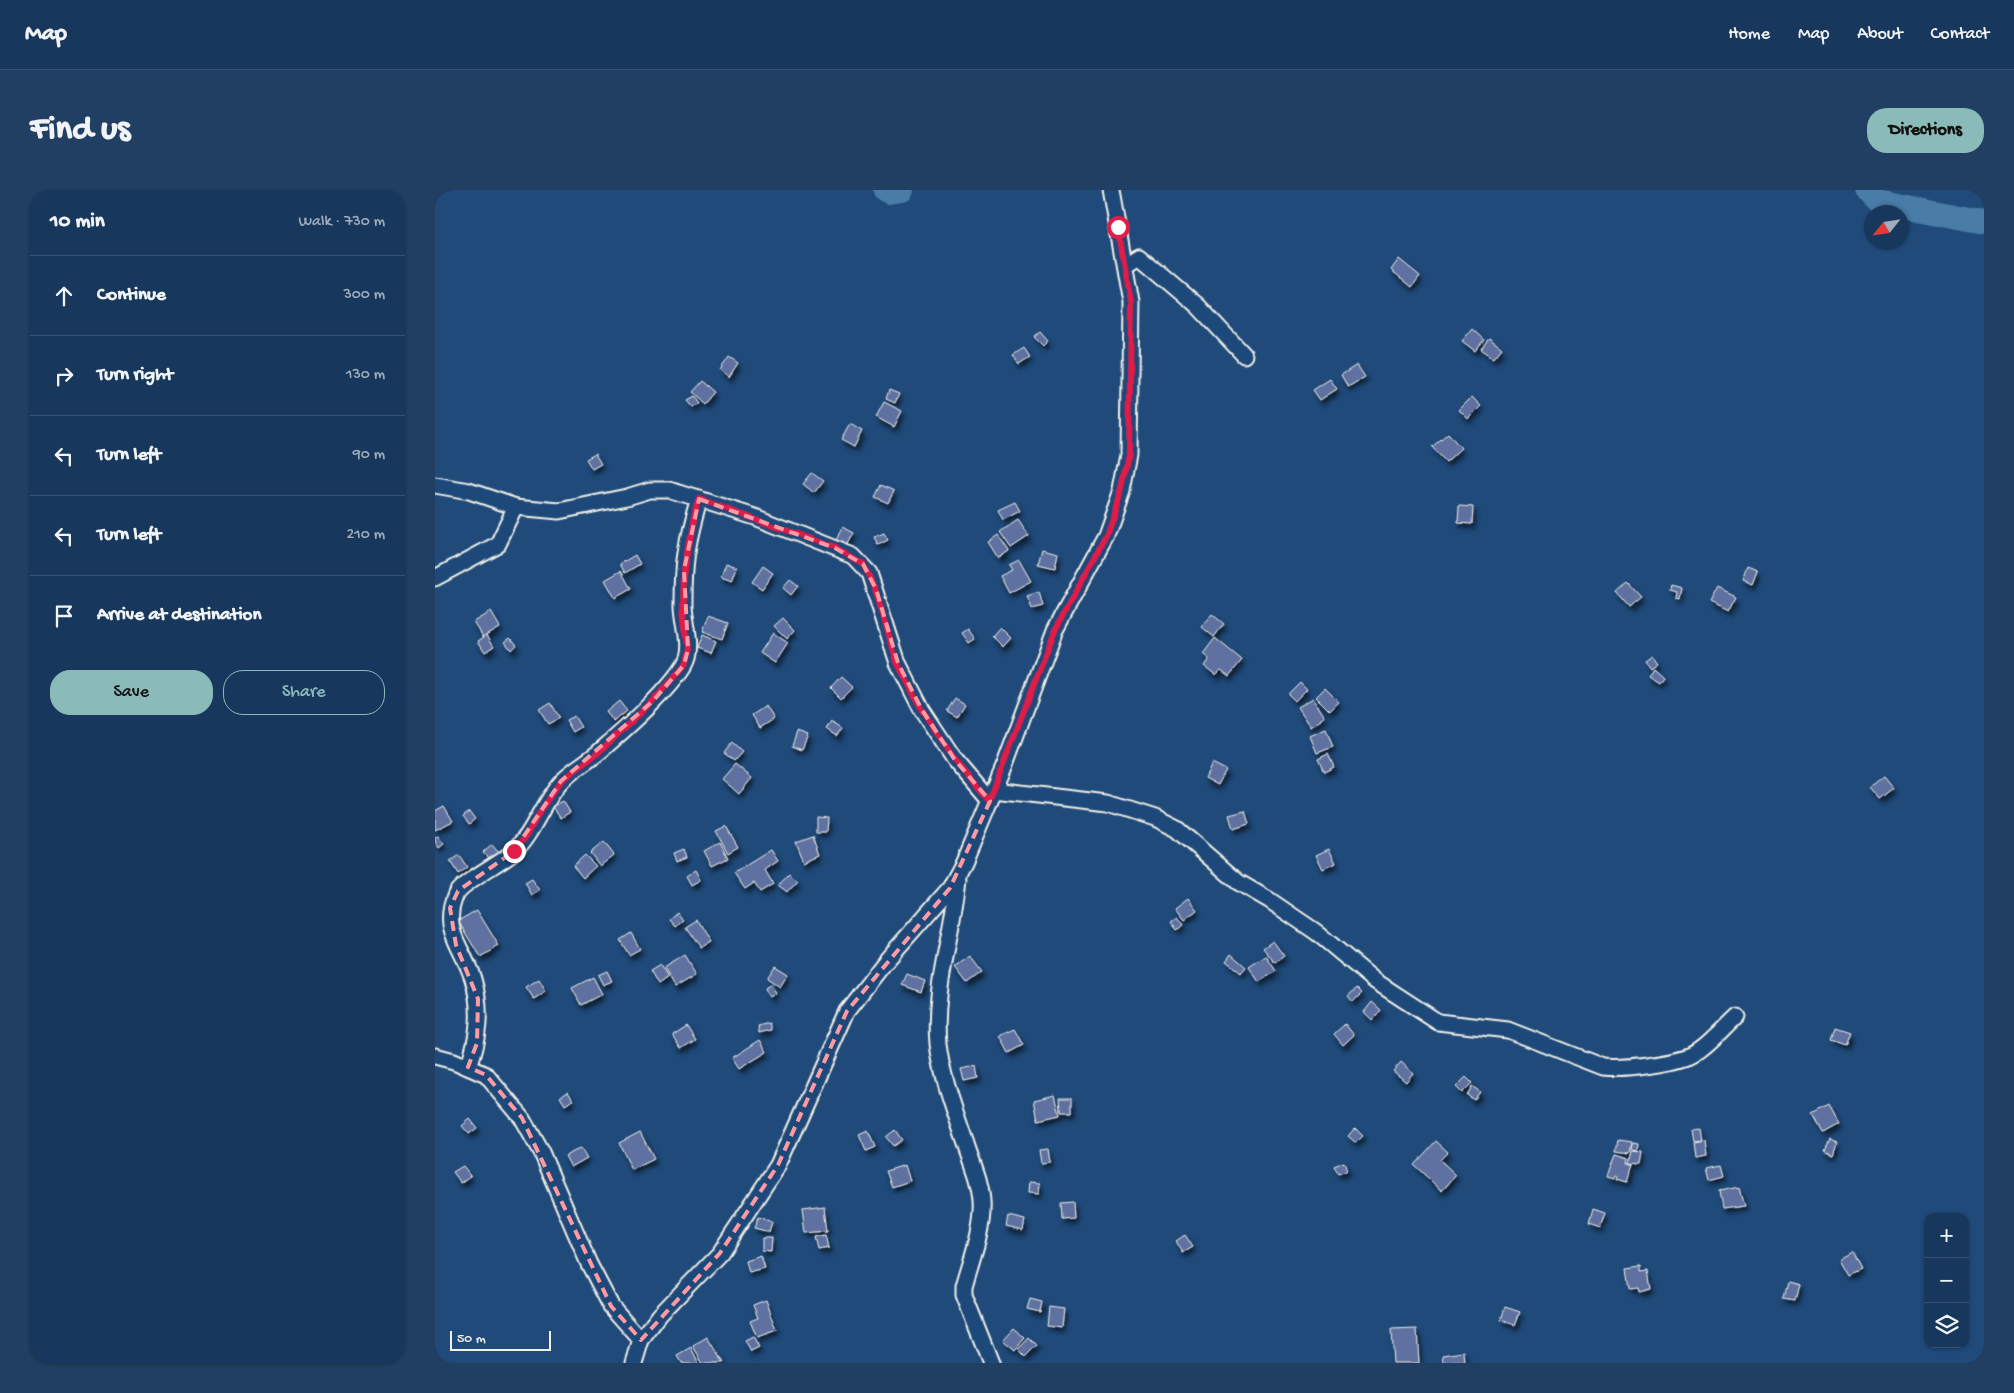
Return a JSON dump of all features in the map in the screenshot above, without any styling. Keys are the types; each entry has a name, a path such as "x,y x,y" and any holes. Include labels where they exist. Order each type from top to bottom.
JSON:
{"street":[{"path":"634,1363 641,1340 660,1315 720,1253 778,1165 847,1011 880,968 951,888 992,796 1055,630 1106,536 1122,490 1129,455 1131,302 1111,190"},
{"path":"1125,265 1139,256 1198,306 1244,355"},
{"path":"435,485 469,491 516,508 559,510 627,497 651,490 669,490 835,548 863,564 875,589 897,662 922,710 955,760 992,796 1068,797 1108,803 1155,818 1177,829 1237,882 1269,900 1316,932 1375,982 1438,1022 1508,1030 1603,1067 1618,1069 1644,1066 1696,1053 1735,1017"},
{"path":"468,1067 477,1044 478,999 472,976 456,946 451,926 451,908 457,891 514,851 527,835 539,812 561,781 599,752 653,701 684,665 687,649 683,607 684,570 693,518 699,499"},
{"path":"435,578 498,544 516,508"},
{"path":"958,874 955,914 937,1015 938,1045 948,1086 980,1182 983,1202 981,1220 964,1286 964,1295 991,1363"},
{"path":"435,1056 486,1075 522,1118 541,1152 589,1264 611,1306 641,1340"}],"highlighted area":[{"path":"699,499 835,548 863,564 876,589 898,663 922,710 955,760 990,801 950,888 847,1011 778,1165 720,1253 641,1340 611,1306 522,1118 486,1075 468,1067 477,1043 478,999 456,945 450,908 458,891 514,851 561,781 653,701 684,665 688,649 684,570"}],"building":[{"path":"1399,259 1420,276 1412,287 1391,270"},
{"path":"1472,329 1484,340 1475,351 1462,341"},
{"path":"1040,332 1048,341 1043,346 1034,337"},
{"path":"1489,338 1502,348 1494,358 1481,349"},
{"path":"1024,348 1030,357 1019,364 1013,355"},
{"path":"729,357 738,363 729,377 720,370"},
{"path":"1357,365 1365,377 1348,387 1341,375"},
{"path":"1330,379 1337,389 1320,400 1313,390"},
{"path":"700,381 713,392 703,404 690,392"},
{"path":"889,390 899,394 895,403 886,399"},
{"path":"692,396 697,403 691,407 685,400"},
{"path":"1472,397 1481,406 1468,419 1459,410"},
{"path":"884,402 902,411 894,427 876,417"},
{"path":"850,424 862,431 854,447 841,440"},
{"path":"1448,433 1461,448 1446,462 1432,447"},
{"path":"595,454 601,464 592,469 586,459"},
{"path":"812,473 823,481 814,493 803,484"},
{"path":"881,485 894,491 888,503 875,497"},
{"path":"1015,502 1020,511 1003,520 998,510"},
{"path":"1459,506 1473,507 1472,524 1458,523"},
{"path":"1018,520 1029,536 1011,548 1000,532"},
{"path":"843,527 854,533 847,546 836,540"},
{"path":"884,533 888,540 878,545 874,537"},
{"path":"998,535 1009,551 998,558 988,542"},
{"path":"1042,549 1058,553 1055,568 1038,564"},
{"path":"635,555 640,564 625,573 620,564"},
{"path":"1019,560 1031,581 1009,593 1000,576 1012,570 1009,565"},
{"path":"726,563 737,567 732,581 721,577"},
{"path":"763,566 773,573 762,589 752,582"},
{"path":"1748,568 1758,572 1753,585 1743,581"},
{"path":"621,571 631,589 615,598 605,580"},
{"path":"790,580 798,586 791,595 783,588"},
{"path":"1628,583 1641,597 1629,607 1617,593"},
{"path":"1671,585 1682,588 1680,599 1676,598 1677,592 1670,590"},
{"path":"1717,588 1736,597 1728,612 1709,603"},
{"path":"1039,592 1043,606 1032,609 1027,596"},
{"path":"491,612 500,627 483,637 474,622"},
{"path":"1212,614 1224,624 1214,637 1202,627"},
{"path":"708,616 728,623 722,639 702,632"},
{"path":"783,618 795,630 787,639 774,626"},
{"path":"1000,627 1011,638 1003,647 992,636"},
{"path":"968,629 975,639 969,643 962,633"},
{"path":"773,633 788,643 775,663 760,653"},
{"path":"487,635 494,646 485,652 478,641"},
{"path":"702,635 716,641 711,653 697,648"},
{"path":"510,638 516,645 511,650 505,642"},
{"path":"1215,638 1242,660 1229,676 1221,670 1216,675 1204,666 1209,659 1203,654"},
{"path":"1652,655 1657,662 1650,667 1645,660"},
{"path":"1653,667 1663,676 1659,682 1648,675"},
{"path":"841,677 852,687 841,698 831,688"},
{"path":"1300,682 1307,689 1295,701 1288,694"},
{"path":"1325,688 1339,702 1330,711 1316,697"},
{"path":"955,698 965,704 957,717 947,711"},
{"path":"1313,698 1325,717 1311,727 1298,707"},
{"path":"619,701 627,711 614,722 606,712"},
{"path":"550,703 559,718 548,724 539,710"},
{"path":"766,706 774,719 760,728 752,715"},
{"path":"574,716 581,727 573,732 566,720"},
{"path":"832,721 843,728 837,736 827,729"},
{"path":"1326,729 1333,747 1317,753 1310,736"},
{"path":"797,732 808,736 802,750 792,746"},
{"path":"732,743 742,752 734,761 724,753"},
{"path":"1328,754 1334,767 1324,772 1318,759"},
{"path":"1212,763 1226,770 1218,785 1205,778"},
{"path":"735,764 752,778 739,794 722,779"},
{"path":"1884,776 1894,788 1880,799 1870,787"},
{"path":"563,801 570,812 561,818 553,807"},
{"path":"444,806 453,821 435,830 435,811"},
{"path":"469,811 475,819 469,824 463,816"},
{"path":"1245,811 1249,824 1233,829 1229,815"},
{"path":"816,817 827,818 826,832 816,832"},
{"path":"726,826 738,847 728,853 716,831"},
{"path":"813,835 820,854 804,861 796,841"},
{"path":"438,836 444,844 439,848 435,842 435,838"},
{"path":"604,842 614,855 600,866 590,853"},
{"path":"720,842 728,858 712,866 704,851"},
{"path":"492,844 499,852 490,859 483,852"},
{"path":"684,849 687,857 677,861 674,853"},
{"path":"1329,849 1336,863 1323,869 1316,855"},
{"path":"771,850 778,861 765,870 773,884 760,892 754,883 745,889 734,873"},
{"path":"459,855 467,867 458,874 450,861"},
{"path":"585,855 596,866 583,878 573,866"},
{"path":"696,870 701,880 692,885 687,876"},
{"path":"789,873 798,880 787,892 778,885"},
{"path":"532,879 540,890 532,895 525,883"},
{"path":"1188,898 1197,910 1184,920 1175,908"},
{"path":"477,910 499,946 480,957 458,921"},
{"path":"677,912 683,919 675,926 669,919"},
{"path":"1177,917 1183,925 1177,930 1171,921"},
{"path":"696,920 709,942 699,948 685,927"},
{"path":"631,933 640,949 629,955 620,940"},
{"path":"1273,941 1284,956 1275,963 1263,948"},
{"path":"1231,954 1246,967 1241,973 1226,961"},
{"path":"685,955 697,974 675,987 664,968"},
{"path":"970,956 982,972 967,983 955,967"},
{"path":"1266,956 1276,971 1259,982 1249,967"},
{"path":"660,965 668,978 658,985 650,971"},
{"path":"775,966 788,974 780,987 767,978"},
{"path":"607,971 612,981 603,985 598,975"},
{"path":"907,974 925,981 921,992 902,985"},
{"path":"593,977 602,994 581,1005 572,988"},
{"path":"539,979 546,991 534,999 526,987"},
{"path":"771,984 776,993 769,997 765,988"},
{"path":"1357,988 1362,993 1353,1002 1348,996"},
{"path":"1372,1002 1381,1010 1372,1020 1364,1012"},
{"path":"769,1023 771,1030 759,1033 758,1026"},
{"path":"1345,1024 1354,1035 1343,1045 1334,1034"},
{"path":"686,1025 695,1039 681,1048 672,1034"},
{"path":"1835,1027 1850,1032 1845,1045 1831,1040"},
{"path":"1015,1029 1024,1045 1009,1053 1000,1036"},
{"path":"760,1040 767,1052 739,1069 732,1058"},
{"path":"1401,1062 1413,1073 1406,1082 1393,1071"},
{"path":"976,1066 978,1078 964,1081 961,1069"},
{"path":"1466,1077 1472,1083 1462,1093 1456,1087"},
{"path":"1472,1086 1480,1092 1474,1100 1467,1095"},
{"path":"568,1092 573,1100 565,1105 560,1097"},
{"path":"1055,1095 1060,1115 1038,1120 1034,1100"},
{"path":"1060,1098 1072,1098 1072,1112 1061,1112"},
{"path":"1829,1106 1839,1124 1823,1133 1813,1115"},
{"path":"470,1119 477,1128 469,1134 462,1126"},
{"path":"1355,1128 1363,1136 1356,1143 1348,1136"},
{"path":"1699,1128 1701,1140 1693,1141 1691,1129"},
{"path":"895,1130 902,1140 893,1146 886,1137"},
{"path":"868,1131 875,1147 866,1151 859,1135"},
{"path":"640,1132 654,1159 632,1170 619,1143"},
{"path":"1830,1139 1837,1142 1833,1154 1825,1150"},
{"path":"1618,1140 1632,1142 1630,1153 1616,1151"},
{"path":"1704,1140 1706,1156 1695,1158 1693,1142"},
{"path":"1436,1141 1448,1152 1440,1160 1456,1175 1442,1191 1414,1165"},
{"path":"1633,1143 1639,1144 1638,1151 1632,1150"},
{"path":"581,1148 587,1158 571,1167 565,1156"},
{"path":"1048,1149 1050,1162 1041,1163 1039,1150"},
{"path":"1633,1151 1643,1152 1641,1164 1630,1163"},
{"path":"1616,1154 1629,1158 1628,1163 1633,1164 1627,1182 1617,1179 1618,1176 1615,1178 1608,1176"},
{"path":"1344,1162 1347,1171 1338,1174 1334,1166"},
{"path":"905,1165 910,1181 892,1187 886,1171"},
{"path":"1721,1165 1724,1176 1709,1180 1706,1168"},
{"path":"463,1166 471,1176 461,1183 453,1172"},
{"path":"1029,1182 1040,1183 1039,1194 1028,1193"},
{"path":"1739,1187 1744,1206 1722,1209 1719,1191"},
{"path":"1073,1202 1074,1218 1062,1219 1061,1203"},
{"path":"825,1207 828,1231 806,1233 803,1210"},
{"path":"1593,1209 1605,1213 1600,1228 1589,1224"},
{"path":"1008,1216 1025,1220 1023,1230 1006,1226"},
{"path":"758,1217 772,1222 769,1232 754,1228"},
{"path":"826,1235 829,1248 819,1250 816,1237"},
{"path":"1185,1235 1193,1247 1183,1253 1176,1241"},
{"path":"762,1238 772,1238 771,1252 762,1251"},
{"path":"1852,1252 1861,1269 1848,1275 1839,1259"},
{"path":"761,1256 765,1269 749,1273 746,1261"},
{"path":"1641,1266 1641,1272 1648,1271 1651,1289 1639,1292 1638,1288 1630,1289 1627,1268"},
{"path":"1788,1281 1799,1284 1795,1301 1784,1299"},
{"path":"1030,1299 1042,1302 1040,1312 1027,1309"},
{"path":"766,1300 777,1331 757,1338 750,1321 758,1318 753,1305"},
{"path":"1049,1307 1064,1309 1062,1328 1047,1326"},
{"path":"1505,1307 1520,1312 1515,1325 1501,1320"},
{"path":"1014,1328 1025,1338 1015,1350 1003,1340"},
{"path":"1417,1329 1419,1363 1393,1363 1391,1330"},
{"path":"708,1337 724,1363 703,1363 693,1346"},
{"path":"753,1337 759,1348 751,1352 745,1341"},
{"path":"1029,1338 1037,1346 1026,1357 1018,1349"},
{"path":"691,1348 699,1363 681,1363 677,1356"},
{"path":"1464,1352 1465,1363 1444,1363 1443,1355"}],"waterway":[{"path":"885,190 889,192 902,190"},
{"path":"1867,190 1878,201 1984,222"}],"route":[{"path":"514,851 527,835 539,812 561,781 599,752 653,701 684,665 687,649 683,607 684,570 693,518 699,499 755,517 835,548 853,556 863,564 869,572 875,589 897,662 922,710 955,760 989,801 1004,767 1055,630 1106,536 1122,490 1129,455 1131,302 1118,227"}]}
